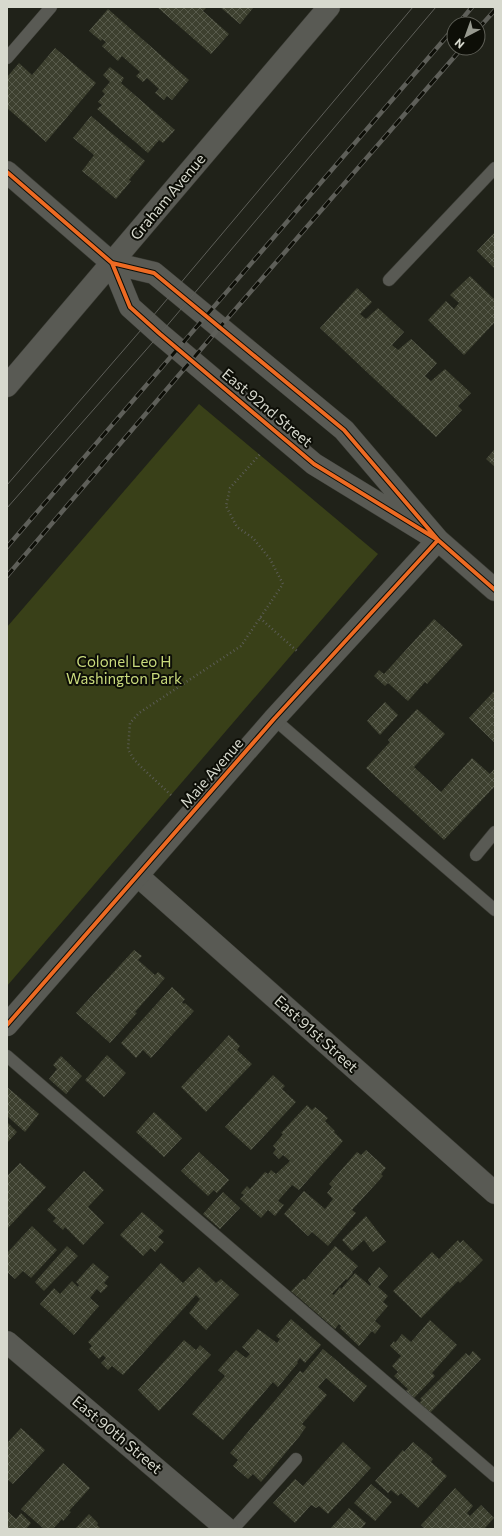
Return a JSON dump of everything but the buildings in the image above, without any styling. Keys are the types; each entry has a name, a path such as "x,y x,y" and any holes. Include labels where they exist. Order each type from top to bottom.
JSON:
{"street":[{"name":"Graham Avenue","path":"7,386 329,7"},
{"name":"East 92nd Street","path":"7,172 112,263 130,307 192,361 314,464 438,540"},
{"name":"East 92nd Street","path":"112,263 154,273 344,430 438,540 495,590"},
{"name":"Maie Avenue","path":"7,1025 274,719 438,540"},
{"name":"East 91st Street","path":"138,876 495,1193"},
{"name":"East 90th Street","path":"7,1342 227,1529"}],"lane":[{"path":"7,58 51,7"},
{"path":"389,280 495,168"},
{"path":"274,719 495,910"},
{"path":"476,855 495,832"},
{"path":"7,1056 495,1476"},
{"path":"233,1529 296,1459"}],"path":[{"path":"171,795 133,758 128,749 130,724 139,713 242,646 283,584 270,559 253,538 237,527 226,506 230,488 262,451"},
{"path":"260,618 297,650"}],"green space":[{"name":"Colonel Leo H Washington Park","path":"199,404 378,554 7,986 7,627"}],"tram line":[{"path":"7,485 147,323 413,7"},
{"path":"7,508 160,334 436,7"}],"railway":[{"path":"465,16 472,7"},
{"path":"486,20 495,10"},
{"path":"7,547 446,37"},
{"path":"7,576 455,56"}],"cycle path":[{"path":"7,172 112,263 130,307 160,334 314,464 438,540"},
{"path":"112,263 154,273 344,430 438,540 495,590"},
{"path":"7,1025 274,719 438,540"}]}
